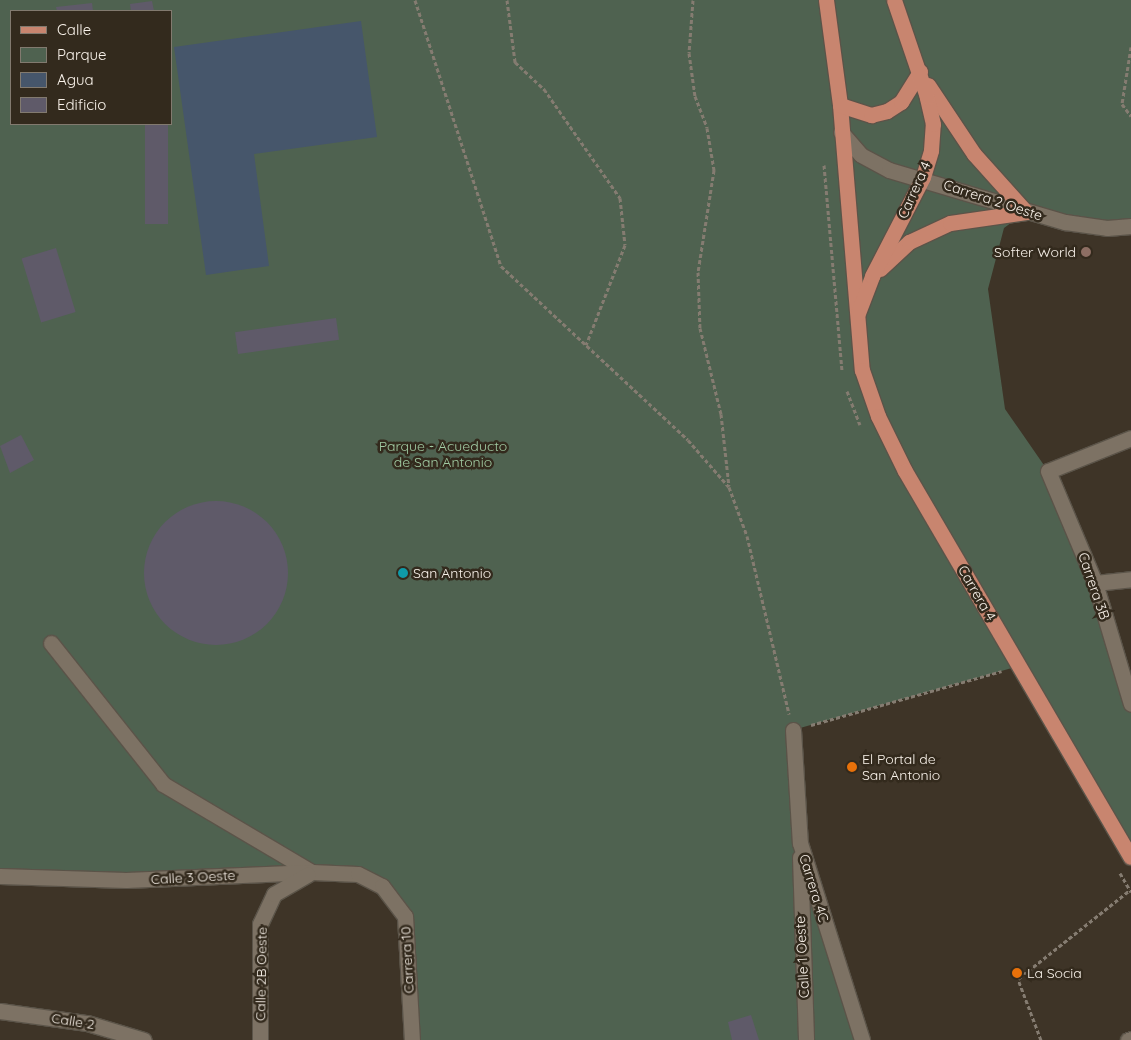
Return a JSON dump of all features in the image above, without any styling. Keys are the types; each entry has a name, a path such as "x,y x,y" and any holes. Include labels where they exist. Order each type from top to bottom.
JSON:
{"main road":[{"name":"Carrera 4","path":"826,0 840,105 862,370 878,416 905,471 1131,857"},
{"name":"Carrera 4","path":"857,316 872,276 923,177 933,124 920,72 894,0"},
{"path":"840,105 871,115 887,111 901,102 920,72 974,154 1026,212"},
{"path":"872,276 909,242 950,223 1026,212"}],"street":[{"name":"Carrera 2 Oeste","path":"841,132 862,155 889,170 923,177 1026,212 1107,228 1131,226"},
{"name":"Carrera 3B","path":"1131,438 1048,471 1095,583 1131,704"},
{"path":"1095,583 1131,579"},
{"path":"51,643 163,784 312,872"},
{"name":"Carrera 4C","path":"793,730 800,844 862,1040"},
{"name":"Calle 1 Oeste","path":"800,844 806,1040"},
{"name":"Calle 3 Oeste","path":"0,876 126,880 312,872 358,874 382,886"},
{"name":"Calle 2B Oeste","path":"260,1040 260,924 274,894 312,872"},
{"name":"Carrera 10","path":"382,886 405,916 412,1040"},
{"name":"Calle 2","path":"0,1011 88,1023 144,1040"}],"path":[{"path":"415,0 501,266 688,440 729,487"},
{"path":"507,0 515,62 544,89 620,198 625,245 586,345"},
{"path":"693,0 689,53 695,96 707,128 714,170 698,272 700,328 721,414 729,487 750,545 793,730 1020,666"},
{"path":"1131,47 1122,104 1131,116"},
{"path":"1041,1040 1018,979 1130,890"}],"green space":[{"name":"Parque - Acueducto de San Antonio","path":"0,0 1131,0 1131,226 1026,212 1004,228 988,289 1005,409 1048,471 1131,704 1131,857 1019,666 793,730 800,843 862,1040 412,1040 405,916 358,874 0,876"}],"water":[{"path":"361,21 377,137 254,154 269,266 206,275 174,47"}],"building":[{"path":"152,1 154,10 131,10 130,4"},
{"path":"92,3 93,10 57,10 56,7"},
{"path":"145,125 168,125 168,224 145,224"},
{"path":"56,248 76,312 41,323 22,259"},
{"path":"336,318 339,340 238,354 235,332"},
{"path":"21,435 34,460 10,473 0,446"},
{"path":"216,501 244,506 267,522 283,545 288,573 283,601 267,624 244,640 216,645 188,640 165,624 149,601 144,573 149,545 165,522 188,506"},
{"path":"751,1015 759,1040 732,1040 728,1022"}],"place":[{"name":"Softer World","path":"1086,252"},
{"name":"San Antonio","path":"403,573"},
{"name":"El Portal de San Antonio","path":"852,767"},
{"name":"La Socia","path":"1017,973"}]}
